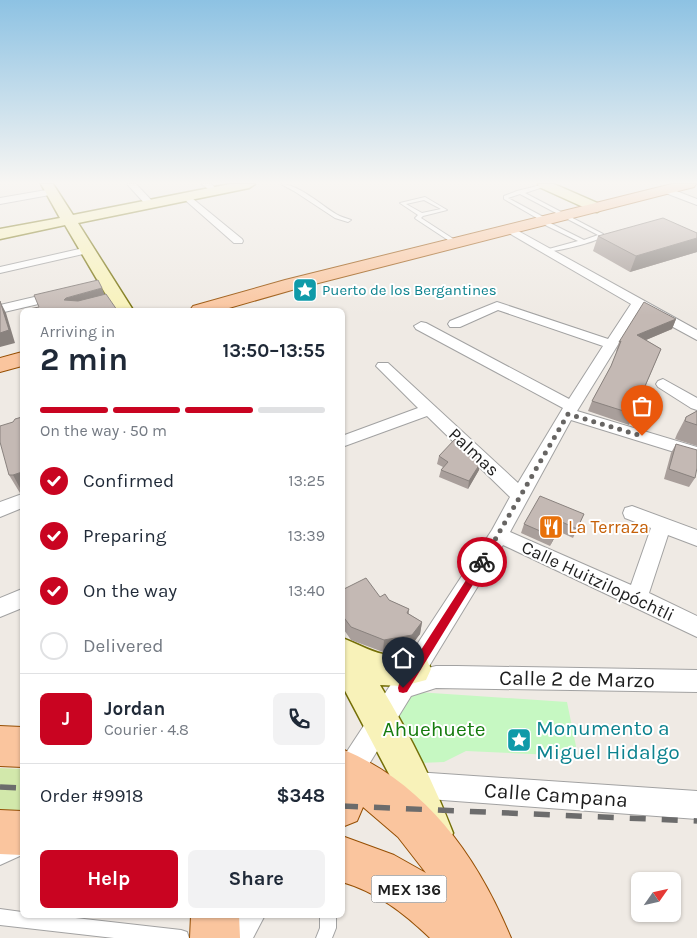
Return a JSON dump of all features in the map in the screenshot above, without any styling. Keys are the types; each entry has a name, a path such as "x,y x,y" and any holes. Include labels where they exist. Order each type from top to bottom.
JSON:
{"main road":[{"path":"0,234 33,228"},
{"path":"73,228 88,250 100,285 117,303"},
{"path":"208,308 519,228"},
{"path":"0,365 20,360"},
{"path":"345,654 382,670 398,672 415,669"},
{"path":"345,658 382,720 415,785 439,849"},
{"path":"0,746 20,747"},
{"name":"MEX 136","path":"345,783 399,808 439,849 486,938"},
{"path":"0,832 20,833"},
{"name":"MEX 136","path":"345,860 358,862 382,873 420,895 465,938"},
{"path":"215,918 215,938"}],"street":[{"path":"223,228 238,241"},
{"path":"510,230 697,336"},
{"path":"0,270 88,250"},
{"path":"0,309 75,291"},
{"path":"345,783 382,720 499,535 520,495 610,344 638,303"},
{"path":"455,324 497,306 610,344"},
{"path":"421,326 570,410 697,453"},
{"name":"Palmas","path":"383,366 520,495"},
{"path":"662,384 697,405"},
{"path":"345,441 428,410"},
{"path":"0,510 20,502"},
{"path":"632,513 697,538"},
{"path":"637,597 662,525"},
{"name":"Calle Huitzilopóchtli","path":"499,535 637,597 697,627"},
{"path":"0,608 20,599"},
{"path":"415,669 430,657 437,665 457,677"},
{"name":"Calle 2 de Marzo","path":"415,669 436,677 697,681"},
{"name":"Calle Campana","path":"415,785 697,805"},
{"path":"235,938 248,918"}],"lane":[{"path":"433,228 456,243"},
{"path":"558,228 584,242"},
{"path":"547,251 598,238 601,234 589,228"},
{"path":"0,858 20,849"},
{"path":"0,917 181,938"},
{"path":"324,938 328,928 328,918"}],"green space":[{"name":"Ahuehuete","path":"417,692 567,702 578,756 466,751 444,762 420,763 396,721 403,702"},
{"path":"0,768 20,769 20,815 0,814"}],"building":[{"path":"628,228 685,228 697,233 697,238 636,256 598,236"},
{"path":"98,280 102,288 64,300 78,301 106,294 116,308 34,308 39,307 34,295"},
{"path":"0,301 9,330 0,333"},
{"path":"644,302 676,319 637,335 661,349 633,414 592,401 611,366 621,341 619,342"},
{"path":"697,411 697,425 685,421 686,417"},
{"path":"20,418 20,473 9,475 0,442 0,426 13,422"},
{"path":"455,439 481,462 469,481 441,470 448,462 439,456"},
{"path":"676,444 697,450 695,478 669,469"},
{"path":"540,496 584,514 577,529 562,522 554,537 524,524"},
{"path":"366,578 380,597 385,594 389,600 409,609 407,613 422,622 412,635 384,640 351,627 345,619 345,588"}],"railway":[{"path":"0,787 20,788"},
{"path":"345,806 697,821"}],"way so far":[{"path":"482,562 568,414 642,436"}],"place":[{"name":"Puerto de los Bergantines","path":"305,290"},
{"name":"La Terraza","path":"551,527"},
{"name":"Monumento a Miguel Hidalgo","path":"519,740"}],"route":[{"path":"403,688 482,562"}]}
